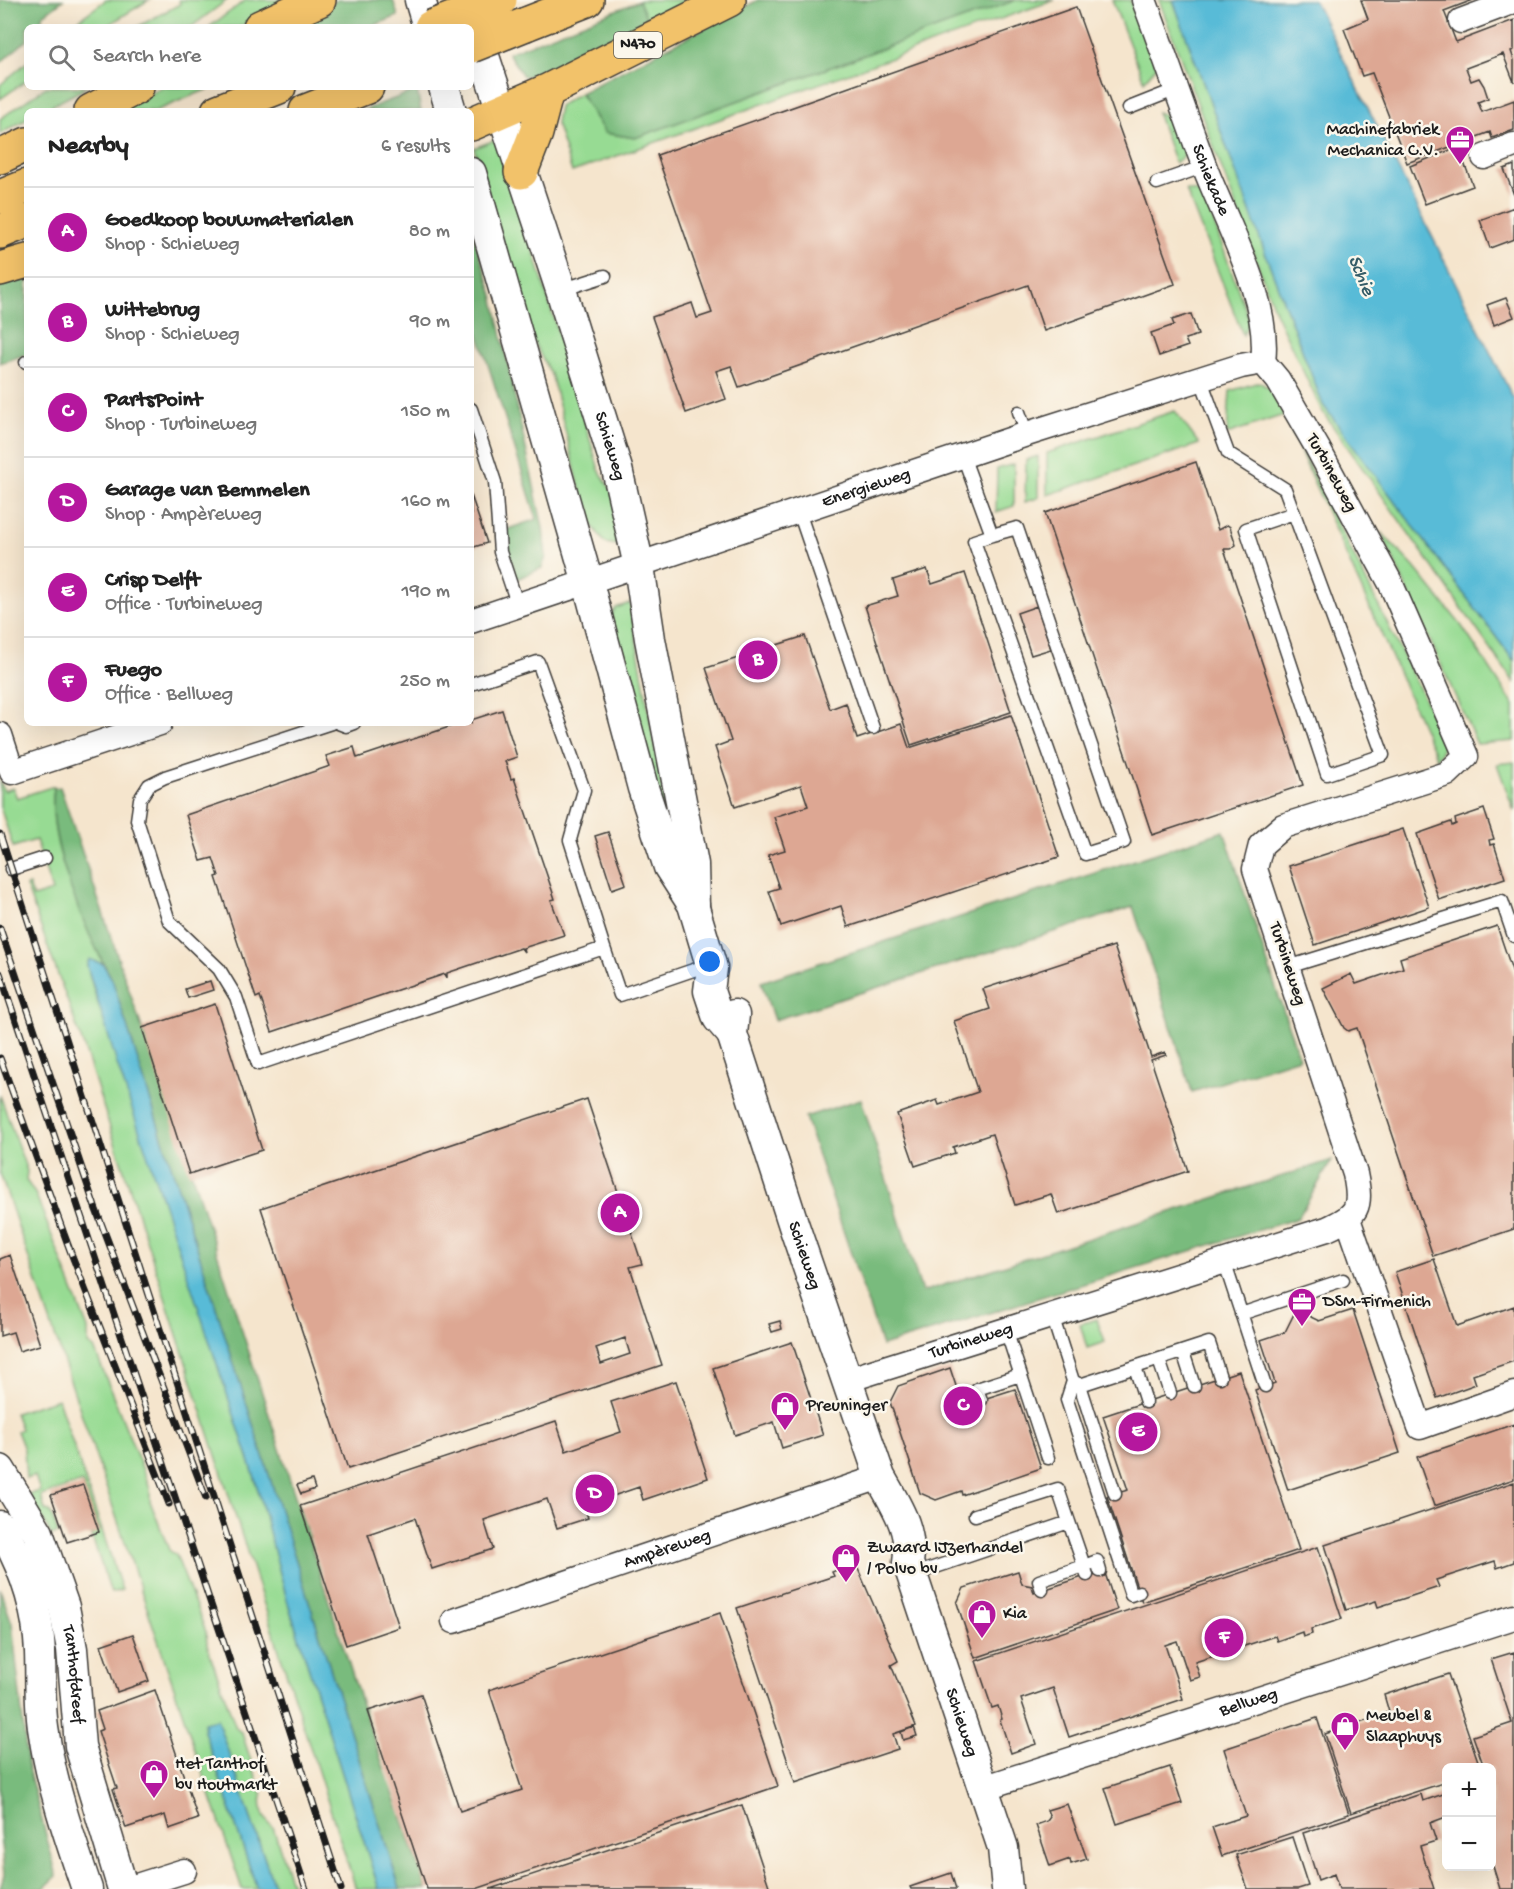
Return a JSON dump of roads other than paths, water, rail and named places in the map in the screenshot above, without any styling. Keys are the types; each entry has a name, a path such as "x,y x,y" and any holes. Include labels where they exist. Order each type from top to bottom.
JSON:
{"highway":[{"path":"267,24 319,0"},
{"path":"437,24 500,0"},
{"path":"474,45 587,0"},
{"name":"N470","path":"474,123 547,90 729,0"},
{"path":"97,108 131,90"},
{"path":"226,108 271,90"},
{"path":"314,108 359,90"},
{"path":"521,172 536,133 547,90"},
{"path":"0,157 24,145"},
{"path":"0,197 24,187"},
{"path":"0,232 24,222"},
{"path":"0,269 24,262"}],"street":[{"path":"420,0 428,24"},
{"name":"Schieweg","path":"465,0 473,24"},
{"name":"Schiekade","path":"1144,0 1261,309 1266,341 1263,362"},
{"path":"1461,21 1514,2"},
{"name":"Schieweg","path":"474,26 617,469 639,566 650,639 693,864 694,908 711,966 709,991 718,1018 732,1034 790,1215 880,1477 901,1514 911,1544 910,1569 1003,1848 1007,1889"},
{"path":"445,90 450,108"},
{"path":"1484,157 1514,145"},
{"name":"Schieweg","path":"474,184 588,583 643,788 669,867 694,908"},
{"name":"Energieweg","path":"474,620 963,456 1023,423 1201,380 1241,366 1263,362"},
{"name":"Turbineweg","path":"847,1380 1326,1229 1348,1219 1355,1212 1359,1200 1355,1174 1254,869 1261,845 1283,826 1447,774 1466,756 1390,582 1317,447 1278,380 1263,362"},
{"path":"0,735 12,772 151,726"},
{"path":"1348,1219 1420,1427 1514,1394"},
{"name":"Tanthofdreef","path":"0,1470 38,1533 64,1607 72,1649 80,1746 125,1889"},
{"name":"Ampèreweg","path":"454,1622 880,1477"},
{"name":"Tanthofdreef","path":"0,1526 22,1570 35,1609 40,1651 43,1733 51,1774 87,1889"},
{"name":"Bellweg","path":"983,1788 1514,1617"},
{"name":"Schieweg","path":"1003,1848 1022,1875 1028,1889"},
{"path":"125,1889 184,1871"}],"lane":[{"path":"1129,108 1177,89"},
{"path":"1157,183 1205,166"},
{"path":"561,290 605,276"},
{"path":"1201,380 1228,453 1285,489 1294,513 1383,755 1327,774 1246,529 1294,513"},
{"path":"474,418 495,482 500,552 518,606"},
{"path":"963,456 992,535"},
{"path":"799,512 873,728"},
{"path":"1017,528 1124,842 1085,854 974,542 992,535 1017,528"},
{"path":"474,683 538,662 584,790 570,840 620,995 711,966"},
{"path":"322,726 165,777 149,785 140,799 137,820 169,921 219,969 236,997 258,1064 604,948"},
{"path":"11,869 45,858"},
{"path":"1288,967 1502,901 1514,936"},
{"path":"1224,1261 1265,1386"},
{"path":"1241,1314 1343,1280"},
{"path":"1052,1315 1115,1494"},
{"path":"1006,1330 1048,1458"},
{"path":"1139,1592 1131,1595 1067,1400 1076,1383 1159,1360 1209,1343 1220,1377"},
{"path":"1183,1352 1194,1386"},
{"path":"1159,1360 1170,1393"},
{"path":"1135,1367 1146,1401"},
{"path":"981,1400 977,1389 992,1390 1005,1386 1020,1375"},
{"path":"975,1515 1058,1488 1085,1570"},
{"path":"910,1569 1069,1522"},
{"path":"1042,1590 1039,1581 1056,1581 1085,1570 1097,1562 1100,1571"}],"water":[{"name":"Schie","path":"1173,0 1314,0 1514,400 1514,661 1323,405"},
{"path":"89,959 103,964 112,979 400,1889 379,1889 288,1603 254,1475 117,1064 87,966"},
{"path":"217,1719 275,1889 257,1889 204,1731 204,1722"}],"railway":[{"path":"0,834 341,1889"},
{"path":"0,928 95,1207 206,1498"},
{"path":"0,973 306,1889"},
{"path":"0,1058 71,1253 169,1504"}],"place":[{"name":"Machinefabriek Mechanica C.V.","path":"1460,166"},
{"name":"Wittebrug","path":"758,660"},
{"name":"Goedkoop bouwmaterialen","path":"620,1213"},
{"name":"DSM-Firmenich","path":"1302,1328"},
{"name":"PartsPoint","path":"963,1406"},
{"name":"Preuninger","path":"785,1432"},
{"name":"Crisp Delft","path":"1138,1432"},
{"name":"Garage van Bemmelen","path":"595,1494"},
{"name":"Zwaard IJzerhandel / Polvo bv","path":"846,1584"},
{"name":"Fuego","path":"1224,1638"},
{"name":"Kia","path":"982,1640"},
{"name":"Meubel & Slaaphuys","path":"1345,1752"},
{"name":"Het Tanthof bv Houtmarkt","path":"154,1800"}]}
